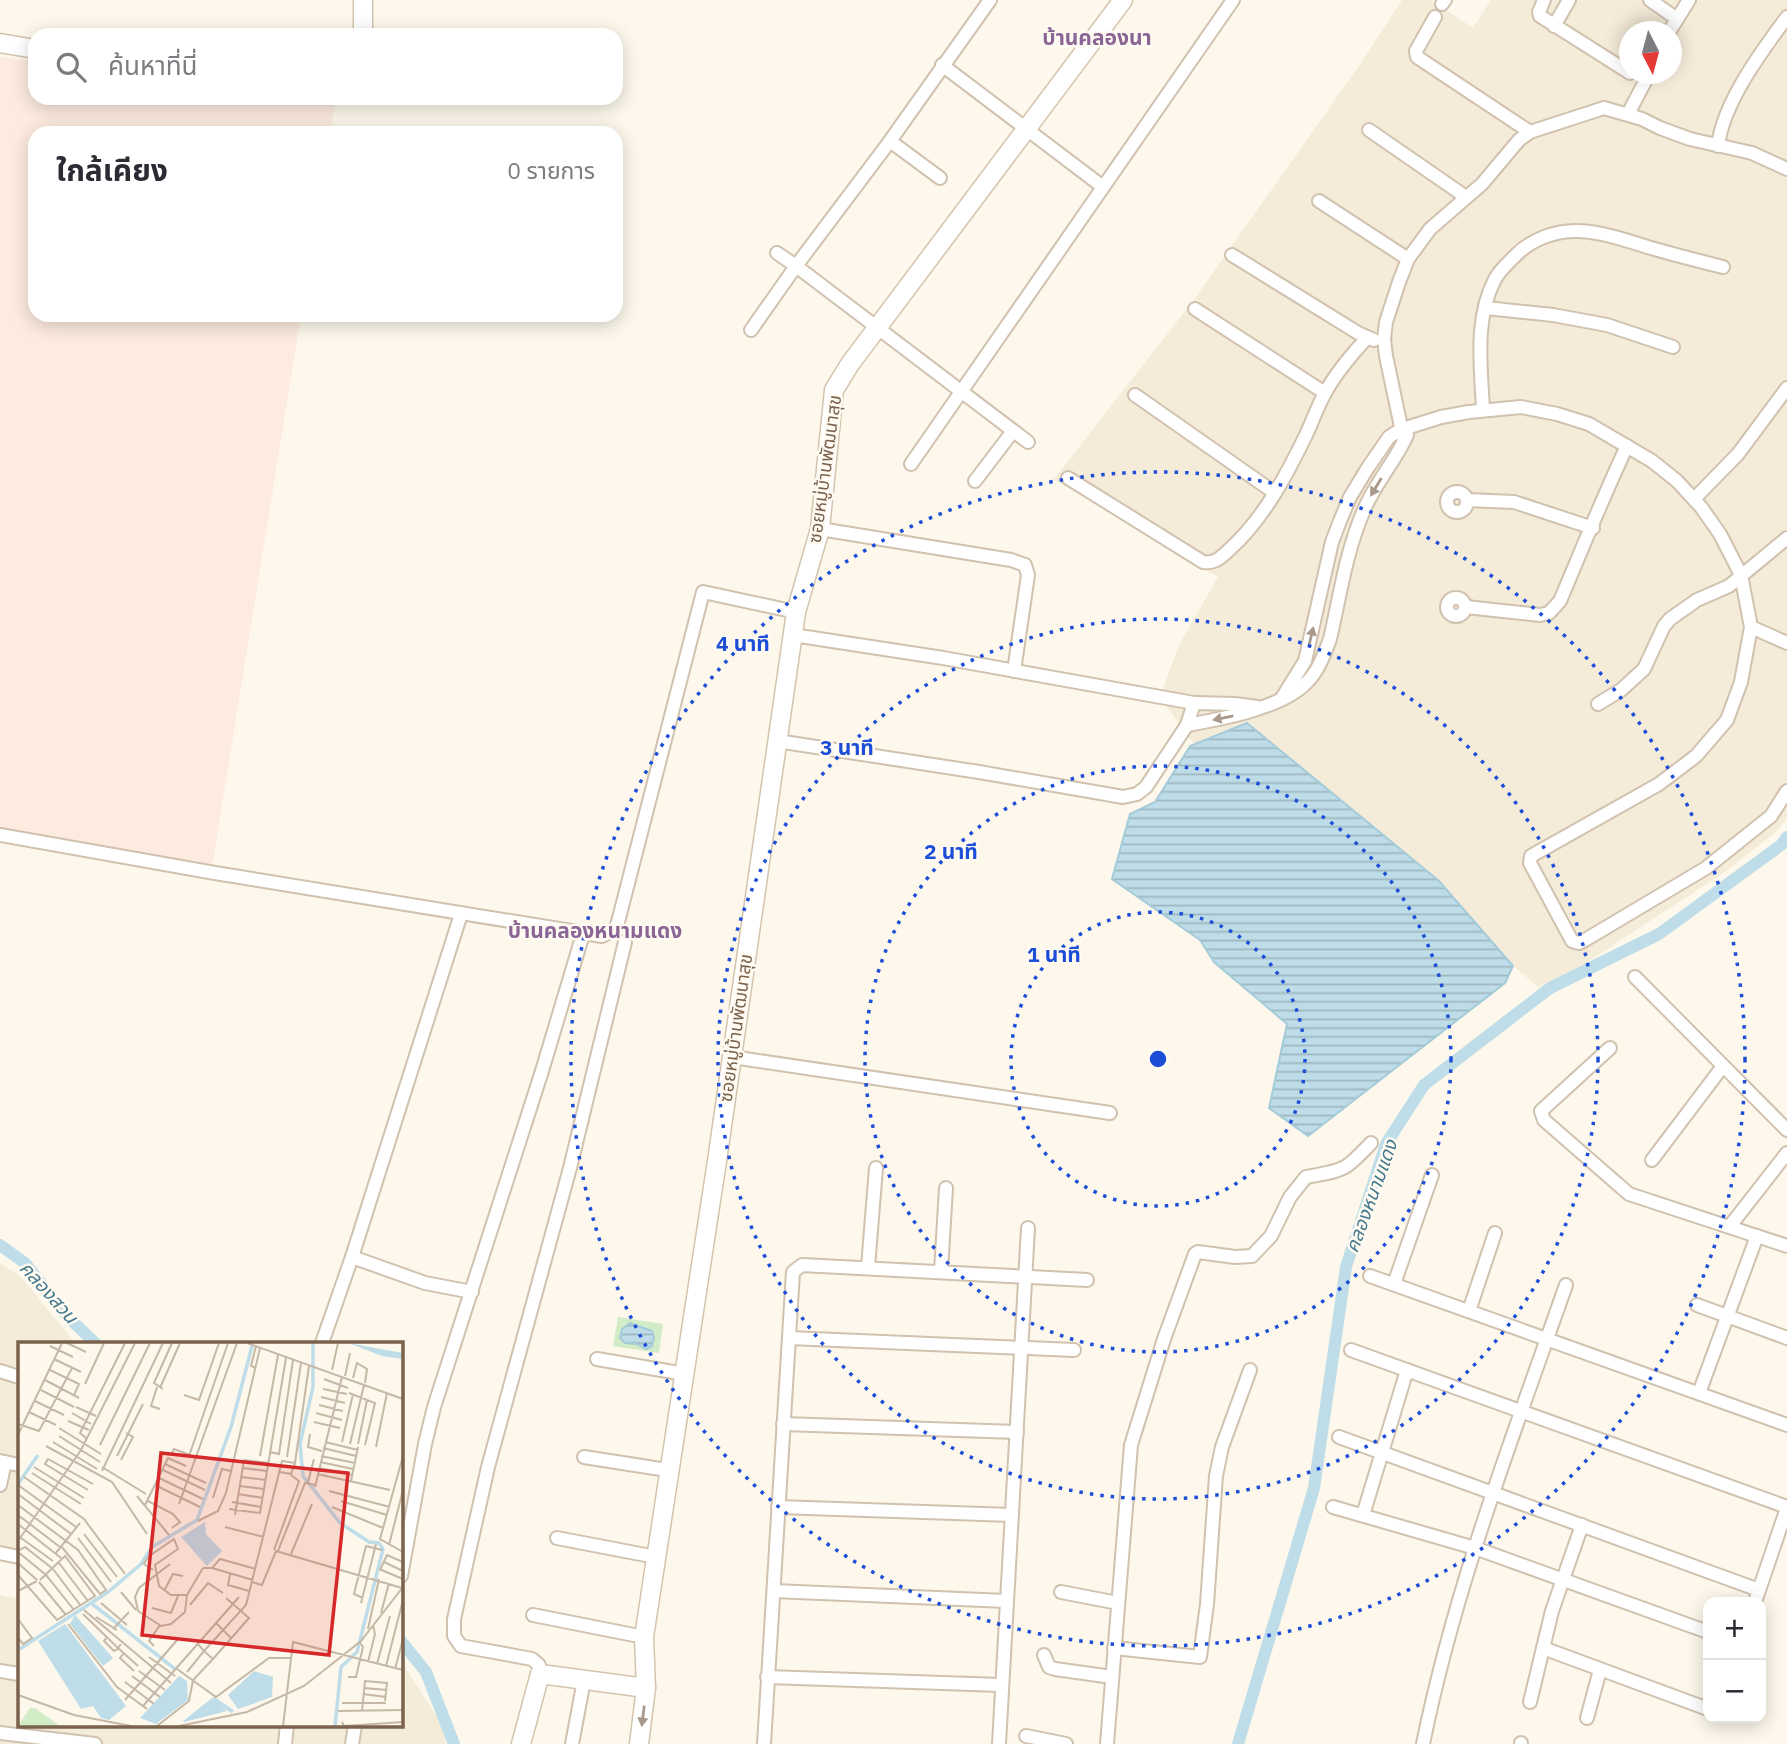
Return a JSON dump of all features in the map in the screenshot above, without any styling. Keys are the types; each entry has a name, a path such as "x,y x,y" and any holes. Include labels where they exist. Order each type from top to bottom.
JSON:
{"street":[{"path":"363,0 363,28"},
{"path":"751,330 990,0"},
{"name":"ซอยหมู่บ้านพัฒนาสุข","path":"639,1744 646,1688 644,1637 655,1556 732,1057 796,612 820,529 834,390 839,379 1123,0"},
{"path":"911,464 1233,0"},
{"path":"1544,0 1540,16 1619,66"},
{"path":"1554,26 1569,0"},
{"path":"1650,0 1677,19 1689,0"},
{"path":"1435,17 1416,51 1417,57 1530,132"},
{"path":"1718,146 1726,110 1767,43 1787,17"},
{"path":"0,43 28,48"},
{"path":"942,65 1103,187"},
{"path":"1628,114 1644,84"},
{"path":"1187,724 1241,715 1296,692 1307,682 1324,656 1355,531 1373,490 1407,431 1385,344 1386,321 1408,259 1430,229 1492,174 1506,152 1519,139 1530,132 1604,108 1628,114 1690,139 1752,153 1787,169"},
{"path":"1370,130 1466,197"},
{"path":"890,141 940,178"},
{"path":"1319,201 1408,259"},
{"path":"1483,410 1480,355 1486,308 1496,276 1523,248 1552,234 1570,231 1599,234 1723,267"},
{"path":"777,253 1028,442"},
{"path":"1232,254 1367,338 1385,344"},
{"path":"1486,308 1553,315 1607,325 1673,347"},
{"path":"1195,309 1325,393"},
{"path":"1068,478 1203,562 1217,561 1243,537 1275,493 1325,393 1340,369 1367,338"},
{"path":"1694,499 1738,454 1787,388"},
{"path":"1135,395 1275,493"},
{"path":"1282,698 1305,661 1332,542 1340,521 1350,497 1389,438 1441,417 1521,407 1589,424 1661,467 1694,499 1720,534 1741,575 1751,627 1741,682 1727,720 1696,756 1659,784 1534,853 1530,863 1572,941 1579,943 1706,868 1771,816 1787,791"},
{"path":"975,481 1013,431"},
{"path":"1466,607 1540,615 1549,613 1560,601 1628,446"},
{"path":"1467,500 1514,502 1593,528"},
{"path":"820,529 1011,560 1024,565 1028,575 1014,671"},
{"path":"1598,704 1620,691 1644,669 1670,619 1697,600 1729,586 1787,538"},
{"path":"0,835 602,936 615,929 618,922 703,592 796,612"},
{"path":"1751,627 1787,643"},
{"path":"793,635 1194,703 1257,707"},
{"path":"777,741 1123,797 1137,794 1146,787 1187,724 1194,703"},
{"path":"322,1342 461,914"},
{"path":"402,1571 434,1407 583,934"},
{"path":"521,1744 540,1674 539,1665 532,1658 461,1646 454,1636 454,1619 488,1467 570,1168 625,942"},
{"path":"1635,976 1787,1130"},
{"path":"1610,1048 1541,1111 1544,1120 1629,1194 1787,1246"},
{"path":"732,1057 1110,1113"},
{"path":"1652,1160 1723,1066"},
{"path":"1107,1744 1134,1430 1195,1254 1198,1252 1235,1257 1252,1256 1271,1236 1290,1197 1306,1177 1339,1172 1371,1143"},
{"path":"1730,1226 1787,1153"},
{"path":"869,1267 876,1168"},
{"path":"1394,1284 1432,1175"},
{"path":"942,1271 946,1188"},
{"path":"999,1744 1028,1228"},
{"path":"1469,1311 1495,1233"},
{"path":"1699,1393 1757,1236"},
{"path":"352,1257 425,1283 472,1292"},
{"path":"764,1744 792,1278 797,1268 803,1265 869,1267 1087,1280"},
{"path":"1370,1276 1787,1425"},
{"path":"1423,1744 1460,1595 1566,1284"},
{"path":"1698,1305 1787,1338"},
{"path":"789,1338 1074,1350"},
{"path":"1339,1437 1582,1525 1757,1596 1787,1507 1351,1350"},
{"path":"597,1359 684,1373"},
{"path":"1114,1648 1200,1657 1208,1604 1218,1462 1250,1370"},
{"path":"1363,1515 1407,1370"},
{"path":"0,1371 18,1377"},
{"path":"783,1424 1017,1432"},
{"path":"584,1457 668,1472"},
{"path":"0,1485 3,1462"},
{"path":"778,1507 1012,1515"},
{"path":"1333,1507 1475,1548 1703,1631"},
{"path":"1530,1702 1552,1611 1582,1525"},
{"path":"557,1538 655,1556"},
{"path":"0,1553 18,1557"},
{"path":"774,1591 1006,1601"},
{"path":"1061,1592 1118,1603"},
{"path":"533,1615 644,1637"},
{"path":"1543,1648 1703,1707"},
{"path":"1044,1655 1049,1667 1055,1669 1112,1677"},
{"path":"1587,1718 1600,1670"},
{"path":"0,1671 18,1674"},
{"path":"540,1674 646,1688"},
{"path":"768,1677 1001,1685"},
{"path":"572,1744 584,1681"},
{"path":"285,1744 288,1726"},
{"path":"352,1744 355,1726"},
{"path":"0,1733 94,1744"},
{"path":"1026,1736 1066,1744"}],"shaded area":[{"path":"1402,0 1431,0 1473,28 1491,0 1787,0 1787,818 1775,833 1725,872 1581,966 1538,987 1518,970 1447,890 1257,731 1198,750 1160,697 1179,645 1218,577 1054,479 1193,301 1361,63"},
{"path":"0,57 28,60 28,105 335,105 331,126 28,126 28,322 300,322 211,873 0,839"},
{"path":"0,1263 21,1277 74,1342 18,1342 18,1557 0,1553"},
{"path":"0,1595 18,1599 18,1726 402,1726 402,1663 443,1726 446,1744 0,1744"}],"green space":[{"path":"618,1317 663,1324 659,1353 613,1346"}],"water":[{"path":"1247,723 1439,881 1513,966 1505,983 1308,1136 1269,1108 1287,1024 1214,962 1200,940 1112,879 1130,814 1155,802 1190,746"},
{"path":"630,1323 652,1331 652,1346 646,1349 637,1344 625,1343 620,1338 622,1329"}],"waterway":[{"name":"คลองหนามแดง","path":"1238,1744 1314,1488 1346,1267 1386,1144 1424,1085 1550,988 1659,934 1781,845 1787,837"},
{"name":"คลองสวน","path":"0,1245 25,1263 66,1315 94,1342"},
{"name":"คลองสวน","path":"402,1642 426,1672 454,1744"}],"district":[{"name":"บ้านคลองนา","path":"1097,38"},
{"name":"บ้านคลองหนามแดง","path":"595,931"}]}
